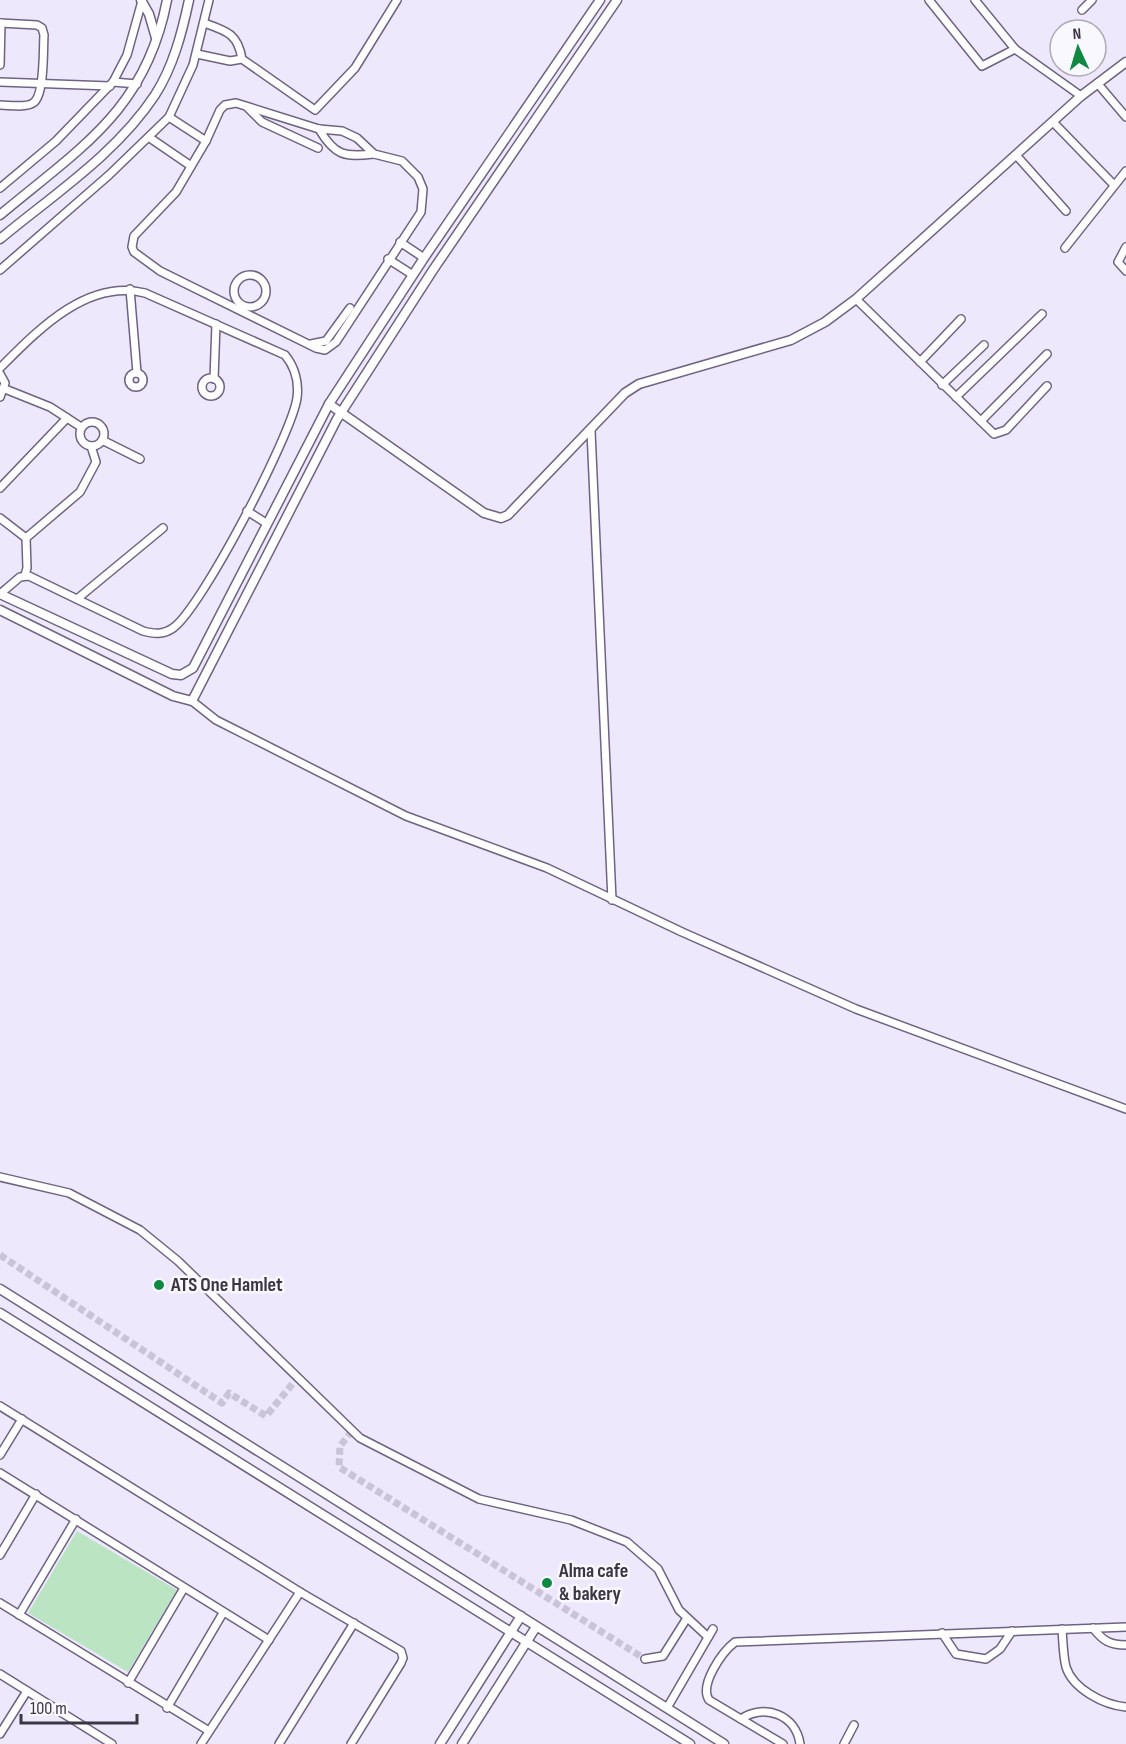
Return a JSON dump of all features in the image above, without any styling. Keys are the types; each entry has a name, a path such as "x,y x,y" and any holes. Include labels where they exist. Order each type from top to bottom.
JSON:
{"street":[{"path":"0,215 105,127 146,68 166,0"},
{"path":"0,239 115,144 133,123 155,95 169,68 189,0"},
{"path":"0,270 150,138 169,117 197,54 209,0"},
{"path":"197,54 230,61 242,59 315,110 355,68 397,0"},
{"path":"26,538 27,568 24,575 0,594 172,674 181,675 193,668 329,404 424,258 600,0"},
{"path":"192,701 314,460 348,417 433,270 617,0"},
{"path":"929,0 982,66 1016,49"},
{"path":"975,0 1016,49 1081,96"},
{"path":"1082,10 1092,0"},
{"path":"142,1 149,14 156,39"},
{"path":"0,188 56,141 112,84 129,49 142,1"},
{"path":"0,65 0,23 42,28 44,34 41,83 34,103 0,105"},
{"path":"204,23 232,33 240,45 242,59"},
{"path":"329,404 483,513 501,518 516,509 625,393 639,384 791,340 825,322 856,299 920,238 1081,96 1126,62"},
{"path":"0,82 137,84"},
{"path":"1098,84 1126,117"},
{"path":"319,129 334,151 346,155 374,154 402,161 412,168 423,189 421,212 336,342 325,350 160,271 134,252 132,247 134,236 176,192 225,105 236,103 319,129 350,134 374,154"},
{"path":"246,107 262,122 318,148"},
{"path":"169,117 206,141"},
{"path":"1053,122 1114,185"},
{"path":"150,138 191,166"},
{"path":"1016,155 1066,211"},
{"path":"1065,248 1126,171"},
{"path":"400,242 424,258"},
{"path":"1126,247 1118,258 1119,266 1126,271"},
{"path":"388,260 413,275"},
{"path":"245,275 259,277 265,283 267,292 260,303 252,307 243,305 236,298 234,289 237,281 245,275"},
{"path":"130,289 137,373"},
{"path":"0,368 62,311 98,296 130,289 145,293 285,355 292,363 296,375 297,396 293,416 247,511 184,620 165,633 143,631 24,575"},
{"path":"229,305 236,298"},
{"path":"856,299 994,434 1001,434 1047,386"},
{"path":"252,307 253,317"},
{"path":"309,344 326,341 350,308"},
{"path":"956,397 1042,314"},
{"path":"920,362 961,319"},
{"path":"214,379 216,324"},
{"path":"942,385 984,345"},
{"path":"981,421 1047,354"},
{"path":"0,374 5,383 5,389 0,397"},
{"path":"5,389 50,407 81,427"},
{"path":"0,488 67,418"},
{"path":"81,427 90,422 98,423 103,429 102,440"},
{"path":"26,538 80,492 96,462 91,446 81,440 81,427"},
{"path":"591,431 612,900"},
{"path":"91,446 102,440"},
{"path":"102,440 140,459"},
{"path":"247,511 266,524"},
{"path":"0,518 26,538"},
{"path":"77,599 163,528"},
{"path":"0,610 173,696 192,701 216,720 406,816 516,856 856,1009 1126,1109"},
{"path":"0,1177 69,1193 140,1230 178,1261 352,1431 377,1449 480,1499 510,1508 571,1520 627,1542 658,1569 679,1610 708,1637"},
{"path":"0,1289 724,1744"},
{"path":"0,1313 690,1744"},
{"path":"0,1406 300,1592 401,1651 403,1658 351,1744"},
{"path":"0,1455 22,1419"},
{"path":"0,1473 269,1640"},
{"path":"0,1555 36,1494"},
{"path":"19,1615 76,1519"},
{"path":"128,1683 184,1588"},
{"path":"201,1744 300,1592"},
{"path":"0,1603 167,1708 209,1731"},
{"path":"167,1708 223,1613"},
{"path":"440,1744 520,1616"},
{"path":"645,1659 663,1656 687,1618"},
{"path":"279,1744 354,1623"},
{"path":"462,1744 536,1627"},
{"path":"783,1744 772,1740 710,1700 705,1690 724,1655 735,1642 1126,1627"},
{"path":"1093,1628 1101,1639 1111,1645 1126,1645"},
{"path":"666,1708 713,1629"},
{"path":"1062,1629 1066,1666 1071,1678 1097,1698 1126,1707"},
{"path":"942,1633 956,1654 986,1659 1000,1649 1012,1631"},
{"path":"0,1674 112,1744"},
{"path":"0,1734 27,1691"},
{"path":"741,1719 761,1710 772,1711 792,1725 799,1735 800,1744"},
{"path":"844,1744 854,1725"},
{"path":"764,1744 772,1740"}],"green space":[{"path":"77,1531 177,1590 128,1672 28,1613"}],"tunnel":[{"path":"0,1255 222,1403 229,1393 266,1416 299,1376"},
{"path":"352,1431 340,1446 339,1467 645,1659"}],"place":[{"name":"ATS One Hamlet","path":"159,1285"},
{"name":"Alma cafe & bakery","path":"547,1583"}]}
